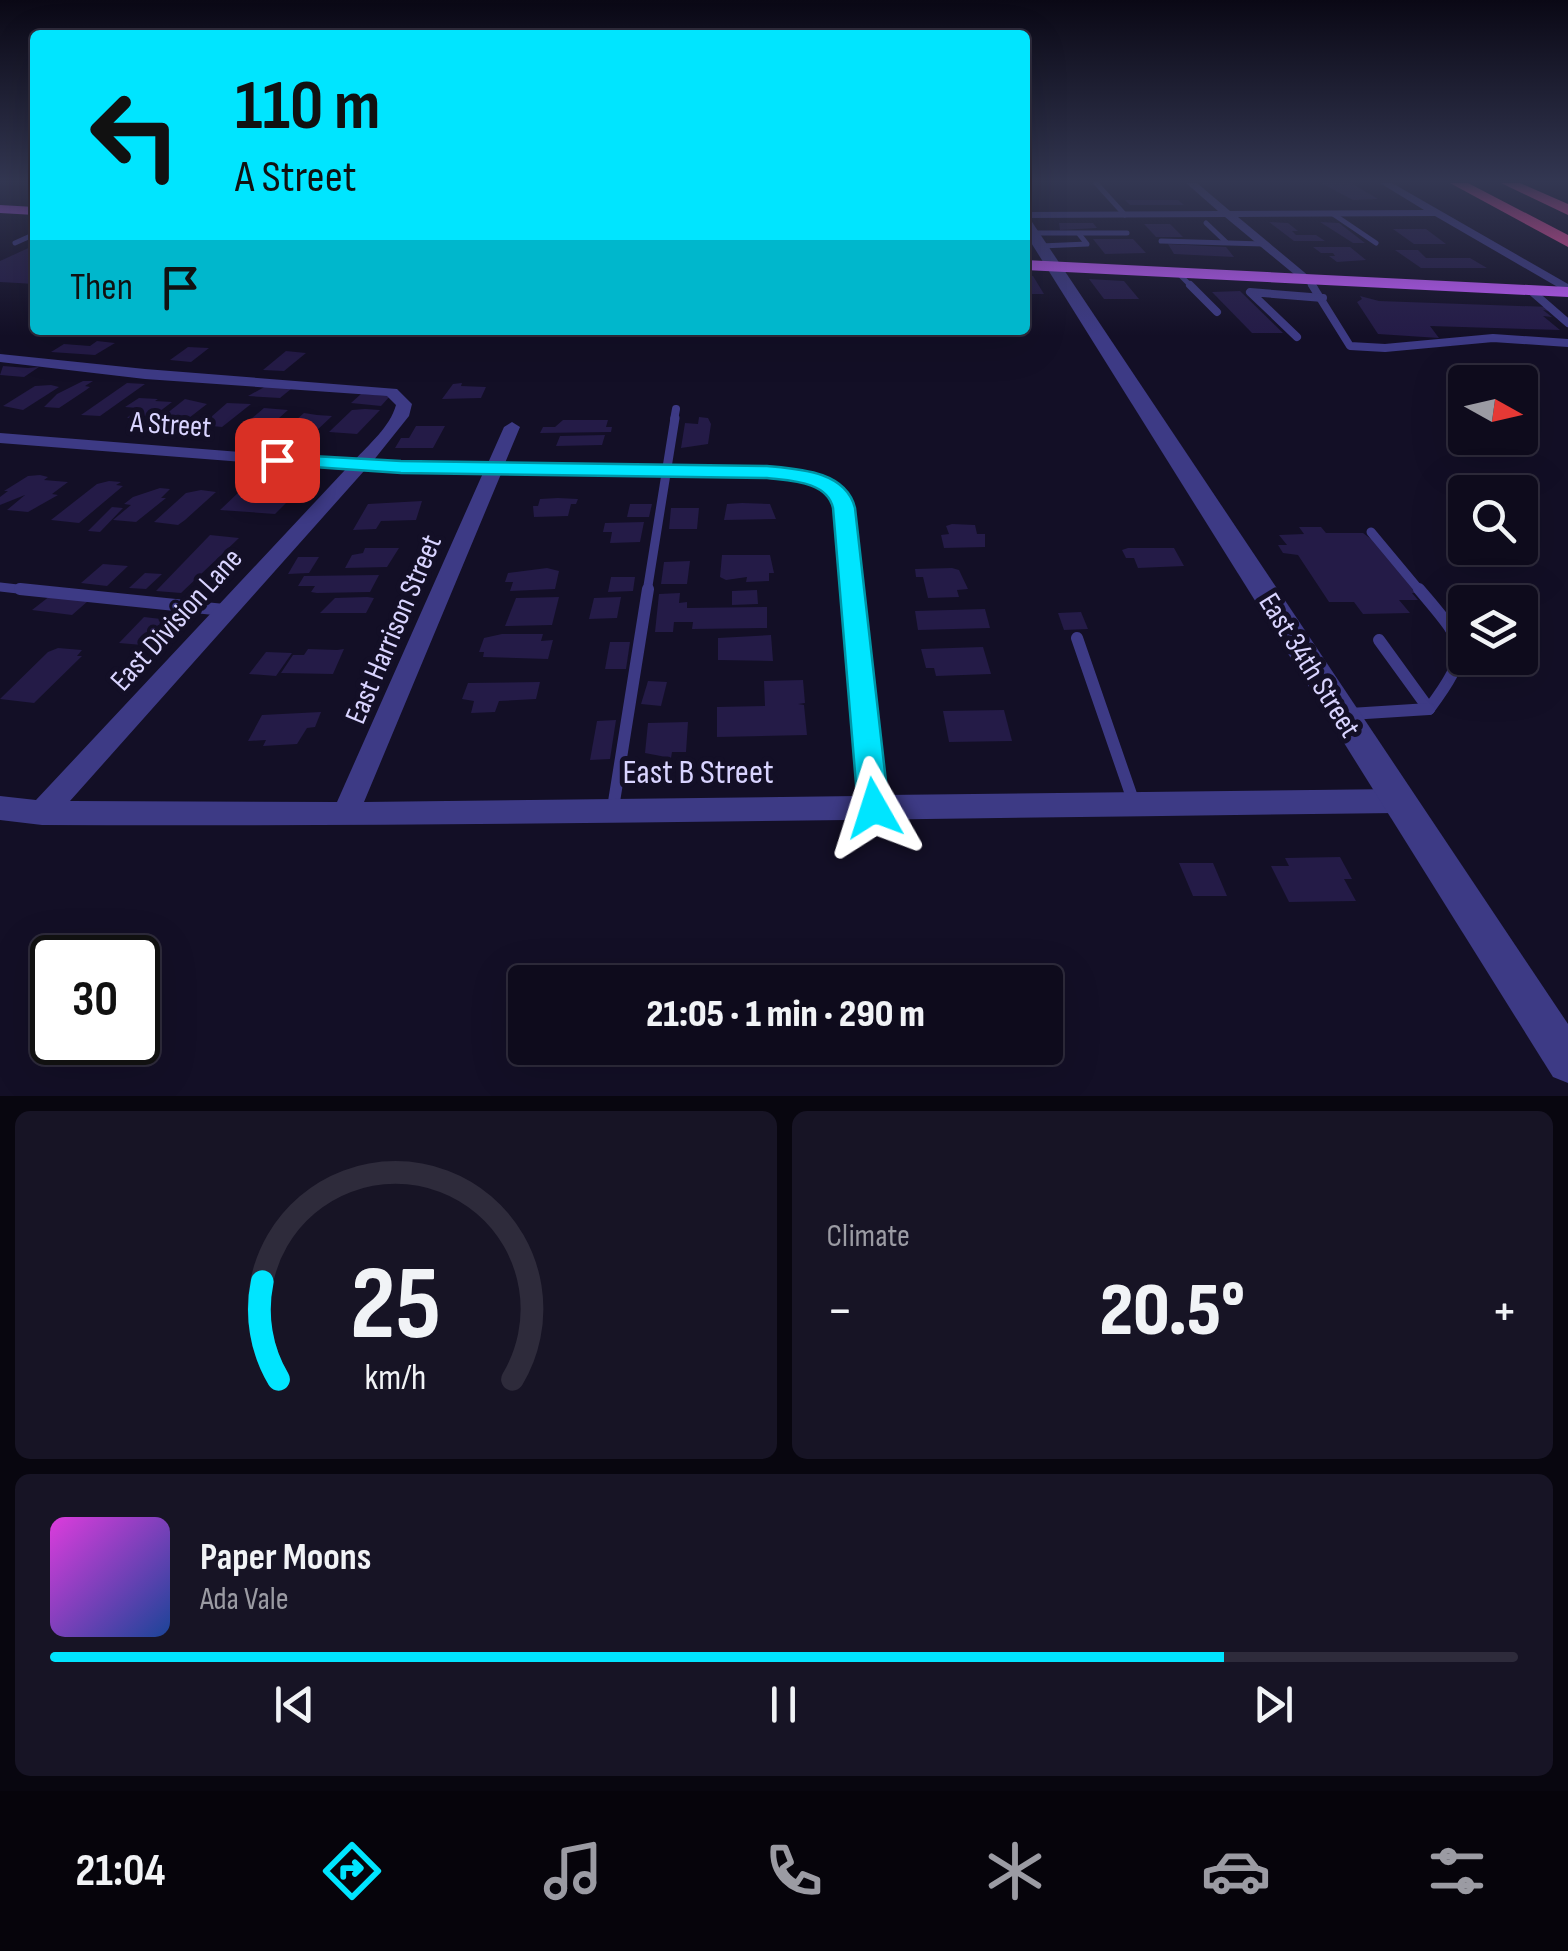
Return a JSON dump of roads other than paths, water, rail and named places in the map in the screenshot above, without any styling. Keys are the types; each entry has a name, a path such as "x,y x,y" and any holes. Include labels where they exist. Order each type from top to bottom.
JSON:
{"main road":[{"path":"1030,265 1568,290"}],"street":[{"name":"East 34th Street","path":"1032,234 1568,1062"},
{"path":"1252,234 1306,280"},
{"path":"1473,234 1568,290"},
{"name":"East Division Lane","path":"0,358 391,392 404,404 401,416 42,813"},
{"name":"East Harrison Street","path":"345,814 512,428"},
{"name":"A Street","path":"0,438 356,466 767,472 816,479 842,498 844,508 874,808"},
{"name":"East B Street","path":"0,808 42,813 345,814 1396,800"}],"lane":[{"path":"1037,234 1086,244 1079,234"},
{"path":"1218,234 1227,242"},
{"path":"1363,234 1376,243"},
{"path":"15,243 30,236"},
{"path":"1161,242 1263,244"},
{"path":"1178,273 1217,312"},
{"path":"1306,280 1324,298 1350,346 1385,348 1482,338 1568,342"},
{"path":"1530,290 1568,323"},
{"path":"1296,337 1250,292 1324,298"},
{"path":"613,809 676,409"},
{"path":"1372,532 1455,632 1462,648 1460,664 1429,709"},
{"path":"0,587 224,610"},
{"path":"1077,638 1135,804"},
{"path":"1379,640 1429,709"},
{"path":"1341,714 1429,709"}]}
